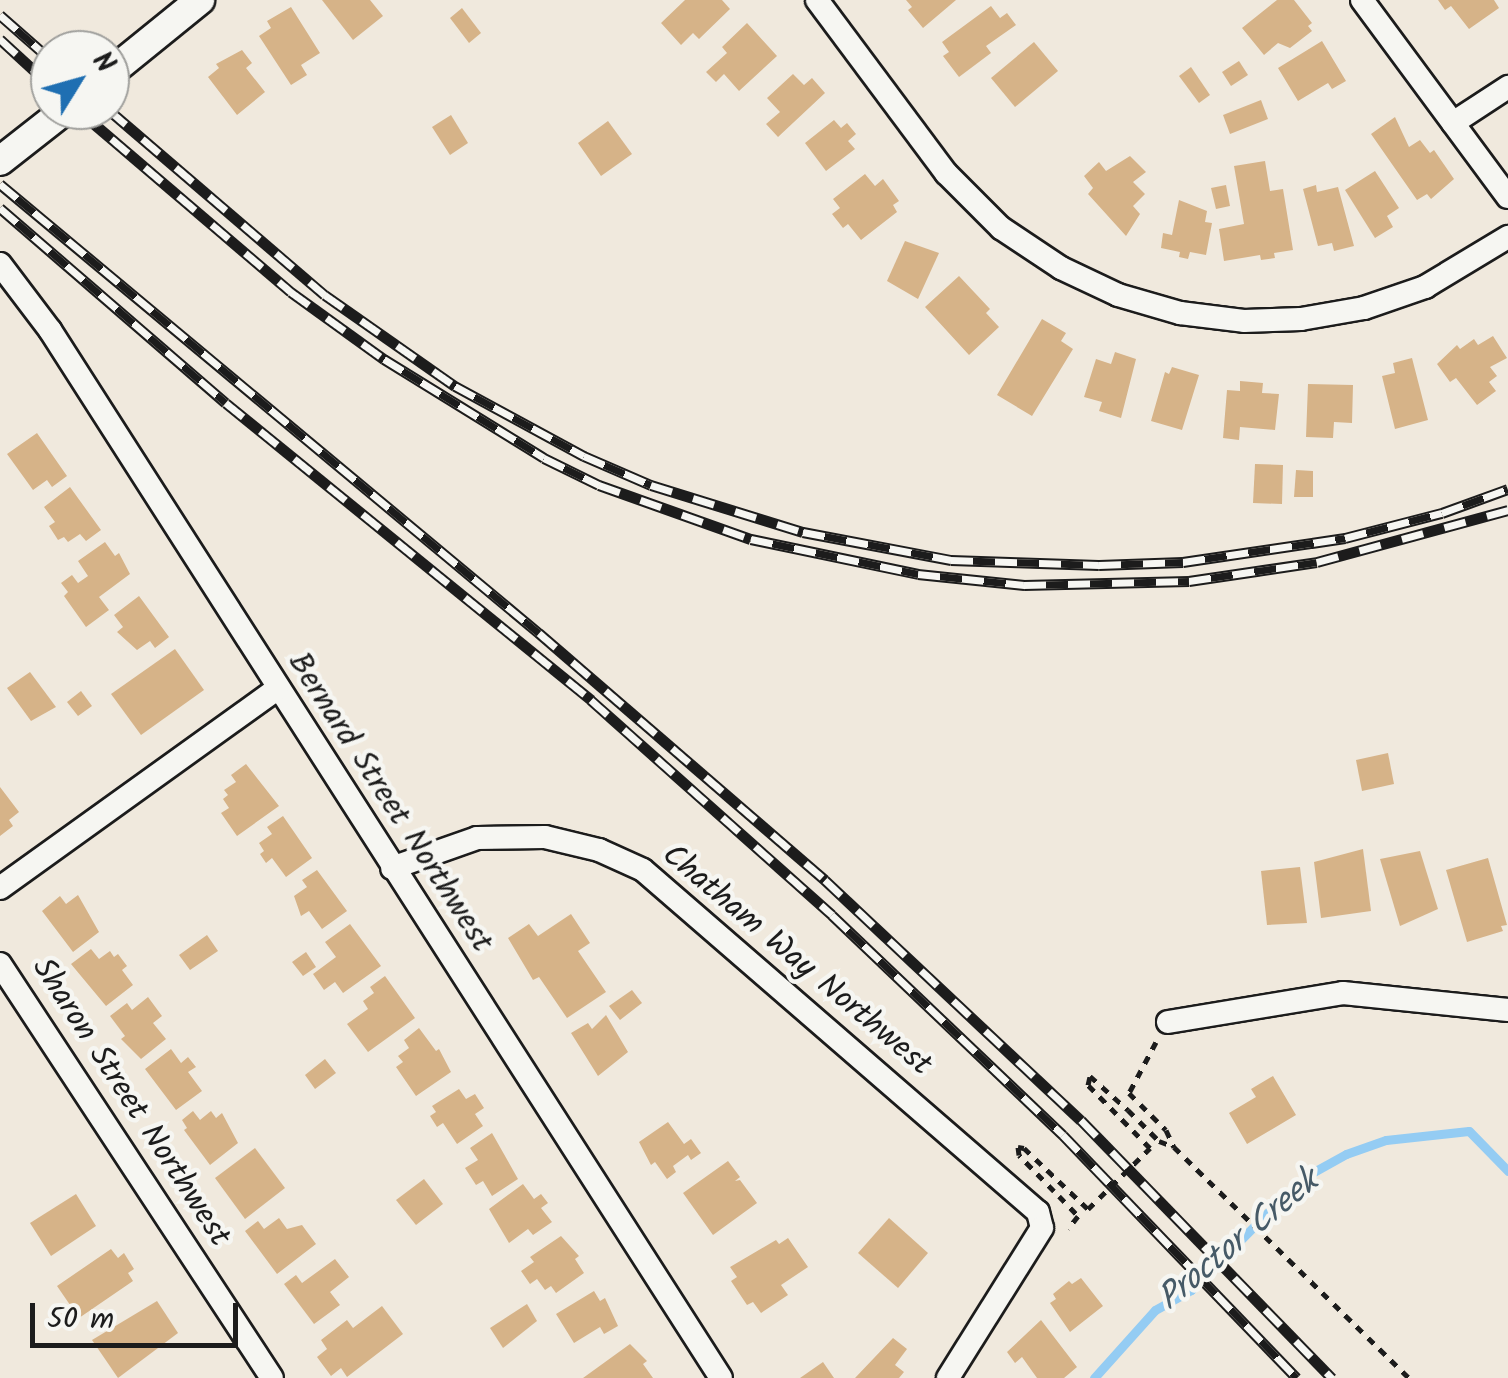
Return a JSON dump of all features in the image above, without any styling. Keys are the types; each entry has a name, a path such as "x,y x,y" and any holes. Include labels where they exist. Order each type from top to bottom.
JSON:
{"street":[{"path":"130,57 200,0"},
{"path":"818,0 946,173 1002,228 1060,268 1118,295 1180,313 1244,321 1301,319 1364,308 1425,287 1508,237"},
{"path":"1362,0 1508,198"},
{"path":"1453,123 1508,87"},
{"path":"0,161 40,130"},
{"name":"Bernard Street Northwest","path":"0,264 50,330 721,1378"},
{"path":"0,888 277,689"},
{"name":"Chatham Way Northwest","path":"392,868 477,838 545,837 599,850 642,870 1038,1212 1042,1228 948,1378"},
{"name":"Sharon Street Northwest","path":"0,964 272,1378"},
{"path":"1168,1022 1344,994 1508,1010"}],"path":[{"path":"1168,1022 1128,1092 1166,1130 1174,1147 1410,1378"},
{"path":"1054,1190 1018,1155 1018,1147 1024,1148 1088,1208 1150,1148 1088,1085 1090,1076 1159,1141 1174,1147"}],"building":[{"path":"322,0 370,0 383,16 353,40"},
{"path":"685,0 722,0 730,9 699,39 693,33 681,45 661,23"},
{"path":"906,0 956,0 923,28 908,10 912,7"},
{"path":"1277,0 1294,0 1312,23 1308,26 1312,31 1290,48 1278,43 1264,55 1242,28"},
{"path":"1438,0 1494,0 1499,8 1469,29 1451,6 1445,10"},
{"path":"991,6 1000,18 1007,13 1016,25 986,46 991,53 959,77 943,56 949,52 942,42"},
{"path":"291,7 320,53 301,65 307,75 291,85 259,36 271,28 267,21"},
{"path":"462,8 481,33 469,43 450,18"},
{"path":"747,23 777,56 739,91 724,74 716,82 706,72 727,53 722,47"},
{"path":"1322,41 1346,81 1332,89 1328,83 1298,101 1278,68"},
{"path":"1034,42 1058,71 1015,107 991,78"},
{"path":"242,50 252,63 246,68 265,92 237,115 208,77 219,68 216,64"},
{"path":"1239,61 1248,75 1231,86 1222,72"},
{"path":"1191,67 1210,95 1199,103 1179,76"},
{"path":"793,74 804,85 812,78 825,93 778,137 766,124 780,112 767,98"},
{"path":"1261,100 1268,119 1230,134 1223,115"},
{"path":"451,115 468,143 450,155 432,127"},
{"path":"1395,117 1409,147 1420,140 1430,153 1434,150 1454,179 1431,199 1427,194 1417,200 1371,134"},
{"path":"834,120 841,128 847,123 856,134 848,141 855,149 826,171 805,143"},
{"path":"608,121 632,154 601,176 578,143"},
{"path":"1130,156 1146,172 1133,182 1145,194 1133,206 1140,214 1126,236 1088,194 1093,188 1084,176 1099,162 1106,171"},
{"path":"1265,161 1270,191 1283,189 1293,250 1274,253 1275,258 1261,260 1260,255 1224,261 1219,229 1244,224 1234,166"},
{"path":"1375,171 1399,208 1387,216 1393,227 1375,238 1345,190"},
{"path":"865,174 875,186 883,179 899,201 893,205 897,212 861,240 848,224 843,228 832,214 840,208 833,199"},
{"path":"1226,185 1230,206 1216,209 1211,188"},
{"path":"1316,185 1317,192 1338,187 1354,246 1334,251 1332,243 1318,246 1303,189"},
{"path":"1179,200 1207,211 1205,222 1212,223 1206,255 1190,252 1188,259 1179,257 1180,252 1161,248 1163,233 1172,235"},
{"path":"905,241 939,253 918,299 887,281"},
{"path":"959,276 990,309 986,313 999,327 969,355 925,307"},
{"path":"1042,319 1066,333 1061,341 1073,349 1032,416 997,395"},
{"path":"1493,336 1507,358 1490,367 1497,376 1489,382 1496,391 1477,405 1456,378 1450,382 1437,364 1457,345 1460,349 1474,339 1478,345"},
{"path":"1115,352 1136,359 1121,418 1099,411 1102,402 1084,397 1096,359 1111,364"},
{"path":"1412,358 1428,420 1395,429 1382,376 1395,373 1393,363"},
{"path":"1172,367 1199,375 1182,430 1151,421 1165,372 1169,374"},
{"path":"1240,381 1263,383 1262,393 1279,394 1275,430 1240,427 1239,440 1223,438 1227,390 1240,391"},
{"path":"1308,384 1353,385 1352,423 1334,422 1333,438 1306,437"},
{"path":"37,433 67,476 52,487 47,480 33,490 7,454"},
{"path":"1255,464 1283,465 1282,504 1253,503"},
{"path":"1296,470 1313,471 1313,497 1294,497"},
{"path":"70,487 101,530 86,541 80,534 68,542 64,537 58,540 49,526 55,522 44,507"},
{"path":"105,542 115,556 119,553 130,574 99,597 109,610 86,627 64,596 68,592 61,583 72,575 78,583 88,576 78,561"},
{"path":"139,596 169,637 155,648 150,641 137,650 117,632 123,627 114,615"},
{"path":"175,649 204,690 141,735 111,694"},
{"path":"30,672 56,707 31,721 7,688"},
{"path":"81,691 92,706 78,716 67,702"},
{"path":"1388,753 1394,784 1362,791 1356,760"},
{"path":"246,764 279,806 237,836 221,813 229,808 223,799 228,795 224,790 236,782 231,775"},
{"path":"0,787 19,812 9,820 13,826 0,836"},
{"path":"283,816 312,858 286,877 272,858 266,863 259,843 272,834 267,827"},
{"path":"1363,849 1371,911 1321,918 1314,862"},
{"path":"1420,851 1438,909 1400,926 1380,859"},
{"path":"1488,858 1507,925 1501,926 1503,931 1467,942 1446,870"},
{"path":"1300,867 1307,923 1267,925 1261,871"},
{"path":"317,870 347,911 322,929 309,911 301,916 294,896 307,887 302,880"},
{"path":"78,895 99,932 73,952 42,911 60,896 66,904"},
{"path":"571,914 590,943 578,951 606,992 567,1018 539,977 533,980 508,938 529,924 538,936"},
{"path":"350,924 381,966 343,993 335,982 324,990 313,974 336,957 325,942"},
{"path":"207,935 218,951 190,970 179,955"},
{"path":"91,949 99,959 110,951 114,957 118,954 127,966 122,970 133,985 106,1006 71,964"},
{"path":"306,952 316,967 303,976 292,962"},
{"path":"385,976 415,1018 368,1052 347,1024 368,1009 363,1001 374,993 370,987"},
{"path":"632,990 642,1003 620,1020 609,1006"},
{"path":"148,997 162,1016 153,1023 166,1039 141,1059 121,1039 125,1036 110,1016 127,1003 132,1010"},
{"path":"606,1015 628,1052 598,1076 571,1033 588,1023 592,1029"},
{"path":"419,1028 436,1051 439,1049 451,1072 416,1096 396,1067 403,1062 398,1056 409,1048 404,1040"},
{"path":"171,1049 181,1063 188,1057 196,1067 188,1072 202,1091 176,1110 145,1069"},
{"path":"325,1059 336,1073 315,1089 305,1075"},
{"path":"1273,1076 1296,1115 1247,1144 1229,1113 1256,1097 1251,1089"},
{"path":"459,1089 466,1099 475,1094 484,1108 475,1114 483,1126 457,1144 443,1123 437,1127 430,1116 436,1112 432,1106"},
{"path":"193,1111 200,1120 211,1111 216,1118 222,1113 238,1143 210,1165 184,1130 187,1128 182,1120"},
{"path":"668,1122 684,1144 691,1139 701,1153 691,1160 688,1155 673,1166 676,1172 667,1179 655,1162 651,1165 639,1142"},
{"path":"492,1133 518,1179 492,1196 483,1181 476,1185 465,1168 478,1160 470,1148"},
{"path":"255,1148 285,1188 245,1219 215,1178"},
{"path":"728,1161 740,1177 735,1181 740,1180 757,1203 713,1235 683,1193"},
{"path":"424,1179 443,1204 416,1225 396,1200"},
{"path":"523,1184 534,1199 541,1194 548,1203 541,1208 552,1222 533,1235 528,1229 509,1243 489,1209"},
{"path":"76,1194 96,1226 51,1256 30,1223"},
{"path":"279,1218 287,1229 302,1225 316,1244 277,1274 245,1231 258,1221 264,1229"},
{"path":"889,1218 928,1253 898,1288 858,1253"},
{"path":"561,1236 579,1256 575,1259 584,1273 556,1293 551,1286 545,1290 537,1279 530,1284 521,1271 534,1262 530,1257"},
{"path":"788,1238 808,1267 781,1285 788,1295 761,1313 753,1302 747,1305 731,1281 737,1277 730,1267 776,1240 779,1244"},
{"path":"111,1249 118,1258 124,1253 134,1269 128,1273 133,1281 79,1318 57,1286"},
{"path":"335,1259 349,1277 330,1292 340,1305 314,1324 284,1284 296,1275 302,1283"},
{"path":"1081,1278 1103,1306 1070,1332 1050,1303 1056,1299 1053,1294 1069,1281 1072,1284"},
{"path":"594,1291 600,1301 605,1298 618,1326 604,1334 600,1327 574,1343 556,1314"},
{"path":"157,1301 178,1333 118,1378 92,1340"},
{"path":"527,1304 537,1321 503,1348 490,1328"},
{"path":"382,1306 403,1334 347,1377 341,1368 331,1376 317,1357 327,1349 321,1340 347,1320 353,1328"},
{"path":"1041,1320 1077,1367 1064,1378 1037,1378 1022,1357 1015,1363 1007,1352"},
{"path":"893,1338 907,1349 895,1365 904,1372 899,1378 855,1378"},
{"path":"630,1344 647,1361 643,1364 653,1378 583,1378"},
{"path":"823,1362 834,1378 800,1378"}],"waterway":[{"name":"Proctor Creek","path":"1094,1378 1155,1310 1191,1290 1279,1201 1310,1174 1346,1154 1386,1140 1469,1131 1508,1171"}],"railway":[{"path":"0,15 30,41"},
{"path":"0,39 30,67"},
{"path":"130,128 325,295 455,386 584,456 651,485 803,532 951,560 1099,565 1183,562 1345,538 1442,513 1508,489"},
{"path":"101,130 291,292 384,359 544,458 599,485 751,539 918,574 1024,585 1189,581 1317,562 1508,510"},
{"path":"0,184 539,633 825,880 1081,1120 1332,1378"},
{"path":"0,208 226,403 591,700 832,915 1063,1135 1297,1378"}]}
